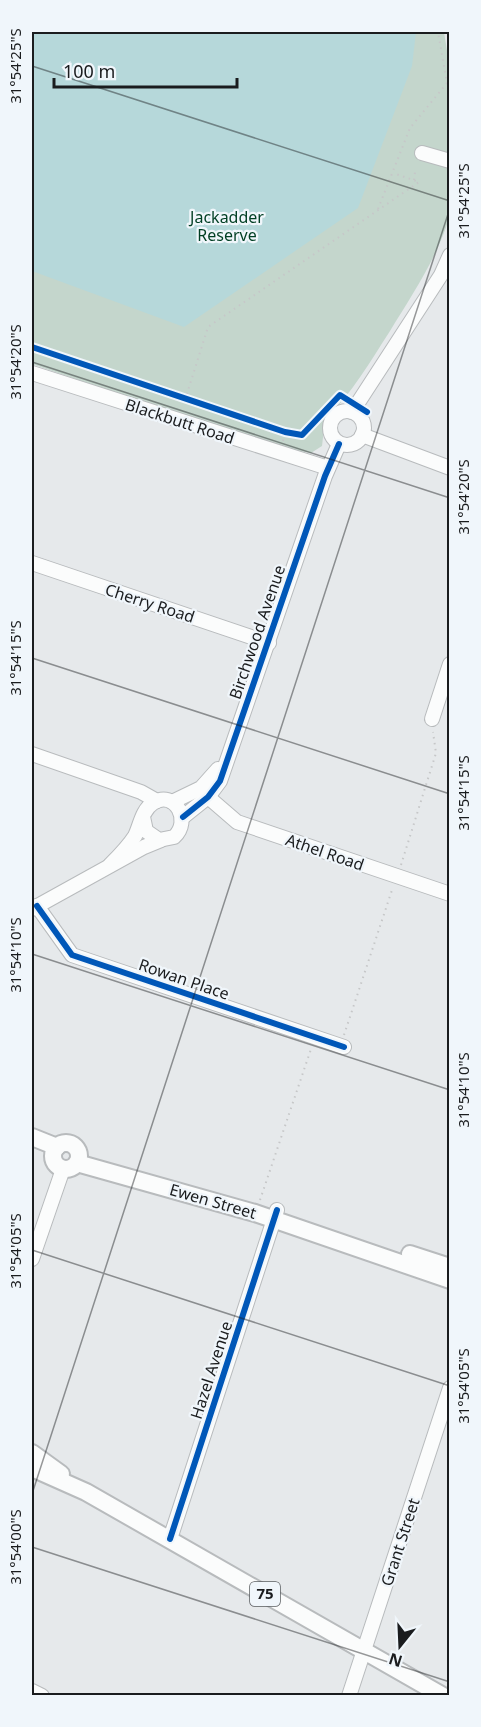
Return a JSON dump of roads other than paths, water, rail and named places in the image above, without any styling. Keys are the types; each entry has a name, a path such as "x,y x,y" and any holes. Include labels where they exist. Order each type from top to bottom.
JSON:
{"main road":[{"name":"Ewen Street","path":"32,1137 66,1158 259,1203 275,1214"},
{"name":"Ewen Street","path":"32,1148 275,1214 447,1269"},
{"name":"75","path":"32,1453 86,1492"},
{"name":"75","path":"32,1468 86,1492 443,1695"}],"street":[{"path":"422,153 450,161"},
{"path":"352,412 445,277 450,255"},
{"name":"Blackbutt Road","path":"32,373 328,468"},
{"path":"352,412 363,424 362,435 350,445 339,444 333,438 330,429 332,420 339,413 352,412"},
{"path":"362,435 450,468"},
{"name":"Birchwood Avenue","path":"34,908 110,865 178,834 183,817 208,797 220,781 328,468 339,444"},
{"name":"Cherry Road","path":"32,563 269,643"},
{"path":"432,719 450,664"},
{"path":"32,754 157,801"},
{"name":"Birchwood Avenue","path":"110,865 127,848 144,815 157,801 172,802 201,788 228,757"},
{"path":"122,786 139,803 144,815 146,831 161,840"},
{"name":"Athel Road","path":"208,797 237,822 450,894"},
{"path":"172,802 180,809 183,817"},
{"name":"Rowan Place","path":"34,908 72,955 344,1047"},
{"path":"32,1259 66,1158"},
{"name":"Hazel Avenue","path":"170,1539 275,1214"},
{"name":"Grant Street","path":"349,1695 450,1388"},
{"path":"32,1690 42,1695"}],"water":[{"path":"32,32 416,32 412,66 358,208 184,327 32,271"}],"park label":[{"name":"Jackadder Reserve","path":"227,226"}]}
